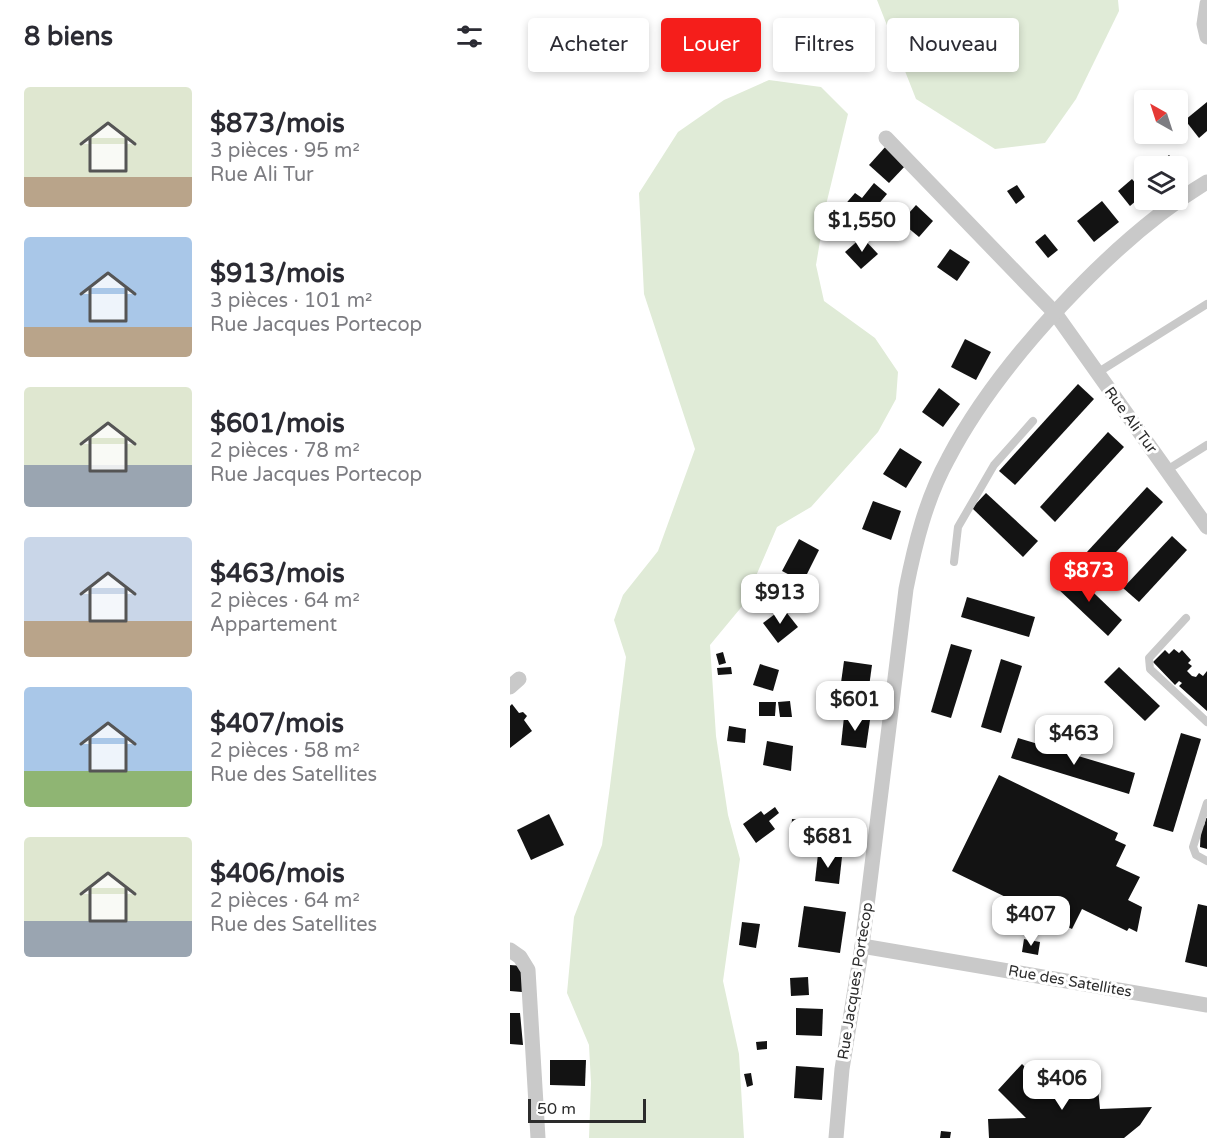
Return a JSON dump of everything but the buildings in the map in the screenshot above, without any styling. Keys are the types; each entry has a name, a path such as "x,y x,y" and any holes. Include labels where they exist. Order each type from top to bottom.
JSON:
{"street":[{"path":"1207,4 1204,24 1207,37"},
{"name":"Rue Ali Tur","path":"886,138 1055,313 1207,527"},
{"name":"Rue Jacques Portecop","path":"836,1138 842,1069 862,946 906,589 913,553 930,499 961,434 1009,369 1055,313 1144,227 1207,182"},
{"name":"Rue des Satellites","path":"862,946 1207,1005"},
{"path":"510,950 520,957 528,970 538,1138"}],"lane":[{"path":"1097,372 1207,303"},
{"path":"954,562 958,527 994,465 1033,422"},
{"path":"1167,470 1207,445"},
{"path":"1186,618 1149,658 1148,663 1150,669 1207,722"},
{"path":"1207,803 1193,847 1196,855 1207,861"}],"green space":[{"path":"877,0 1118,0 1119,11 1076,99 1045,143 995,149 916,99 905,72 1019,72 1019,18 887,18 887,25"},
{"path":"769,80 821,87 848,114 826,205 816,265 824,301 875,338 898,372 896,399 878,432 811,507 777,527 744,604 710,645 716,736 728,815 740,859 723,981 739,1054 744,1138 589,1138 591,1083 589,1045 567,993 574,917 602,845 610,786 626,657 614,620 623,595 658,551 695,449 644,294 639,193 678,132 724,100"}]}
